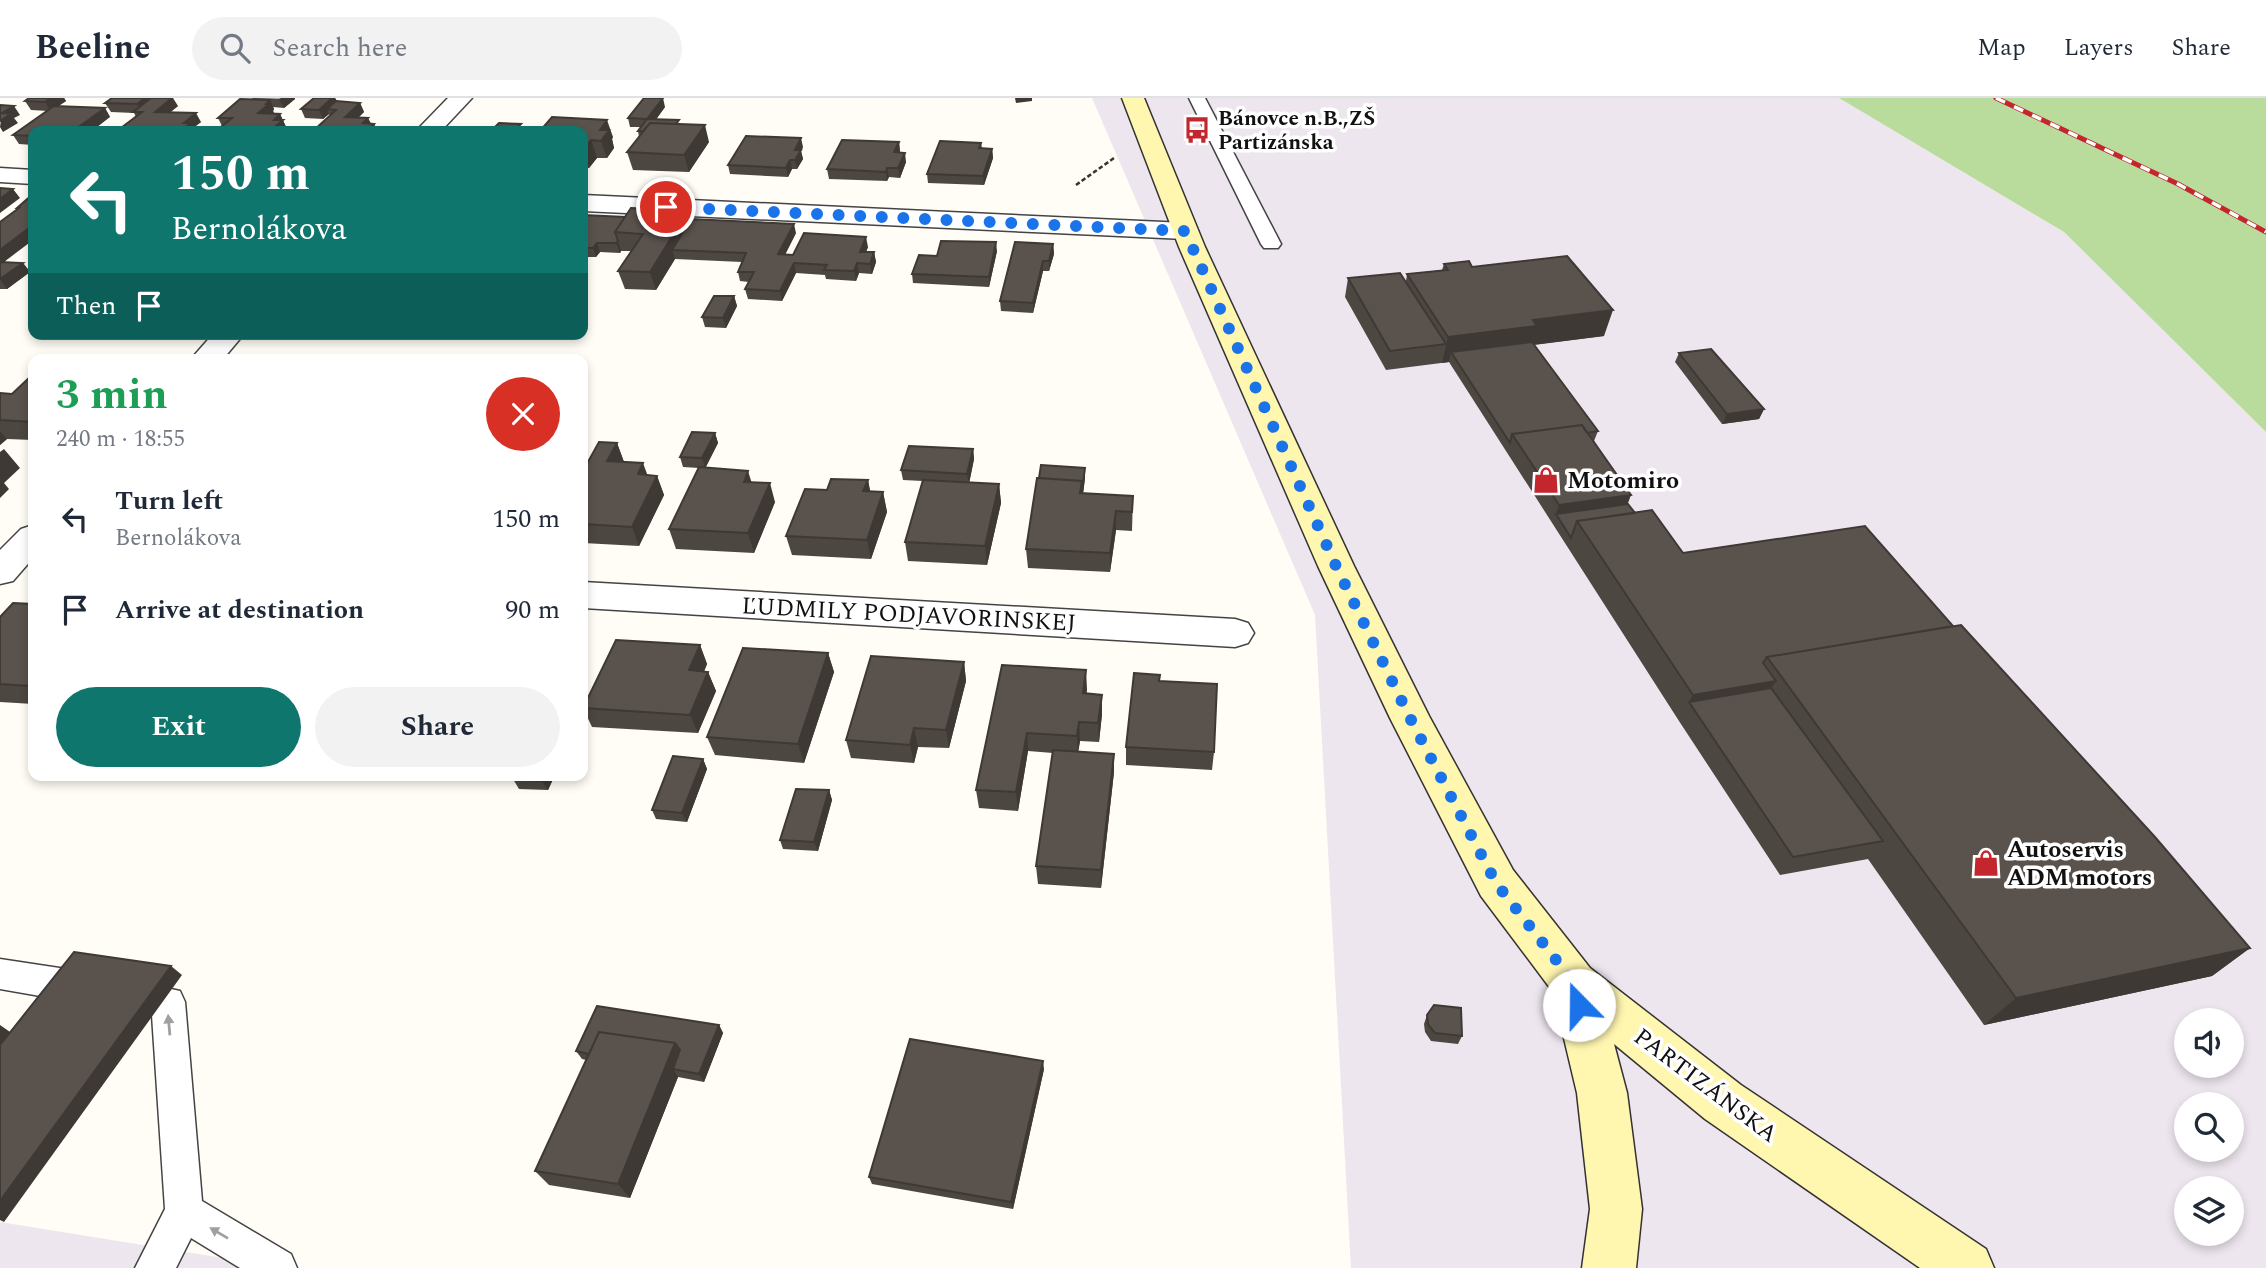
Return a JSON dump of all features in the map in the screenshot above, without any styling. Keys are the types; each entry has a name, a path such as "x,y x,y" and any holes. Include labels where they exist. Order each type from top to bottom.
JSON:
{"street":[{"path":"433,126 461,98"},
{"name":"PARTIZÁNSKA","path":"1133,98 1185,231 1336,566 1410,718 1496,883 1574,983 1723,1102 1967,1268"},
{"path":"0,175 28,177"},
{"path":"588,203 1185,231"},
{"path":"211,354 224,340"},
{"name":"ĽUDMILY PODJAVORINSKEJ","path":"588,595 1236,633"},
{"path":"1574,983 1602,1093 1615,1196 1609,1268"}],"lane":[{"path":"1197,98 1270,244"},
{"path":"0,974 168,1002 184,1212 155,1268"},
{"path":"184,1212 277,1268"}],"shaded area":[{"path":"1092,98 1839,98 2064,232 2266,432 2266,1268 1351,1268 1315,615"},
{"path":"0,1222 285,1268 0,1268"}],"green space":[{"path":"1839,98 2266,98 2266,432 2064,232"}],"building":[{"path":"29,98 51,98 45,102 25,101"},
{"path":"112,98 145,98 137,104 105,103"},
{"path":"151,98 172,98 155,112 196,113 184,123 191,123 187,126 124,126 142,112 133,112"},
{"path":"314,98 332,98 319,110 301,109"},
{"path":"644,98 663,98 647,119 628,118"},
{"path":"240,99 270,100 258,113 280,114 274,120 283,120 276,126 222,126 232,118 218,118"},
{"path":"336,101 360,103 345,117 368,118 363,123 374,124 318,126 336,110 327,109"},
{"path":"0,105 14,106 2,113 11,114 0,121"},
{"path":"54,106 105,108 80,126 28,126 28,136 13,135"},
{"path":"552,117 607,120 600,130 609,130 601,141 591,140 588,144 588,126 544,126"},
{"path":"647,119 679,120 676,124 650,123 643,131 638,131"},
{"path":"499,123 521,124 519,126 496,126"},
{"path":"650,123 705,125 684,155 627,152"},
{"path":"746,136 801,138 795,150 801,150 786,168 728,165"},
{"path":"842,140 899,142 894,152 905,153 898,168 887,168 886,172 827,169"},
{"path":"940,141 981,143 979,148 992,149 983,176 927,174"},
{"path":"0,188 13,189 0,199"},
{"path":"28,198 28,229 0,250 0,222"},
{"path":"631,208 688,211 650,272 618,271 643,234 615,232"},
{"path":"588,215 625,217 615,232 618,241 616,243 597,243 593,248 588,248"},
{"path":"691,219 794,224 778,254 793,255 804,233 866,237 860,252 874,252 870,264 857,263 854,271 824,270 827,265 794,263 780,291 745,289 754,272 738,272 746,253 672,250"},
{"path":"941,241 996,242 989,277 912,274 919,255 937,256"},
{"path":"1015,242 1053,244 1049,261 1043,261 1033,303 1000,301"},
{"path":"1567,256 1613,310 1533,320 1537,326 1448,337 1407,274 1448,270 1444,264 1469,261 1472,267"},
{"path":"0,262 23,263 0,279"},
{"path":"1400,273 1446,344 1390,351 1348,278"},
{"path":"714,296 734,296 723,318 702,317"},
{"path":"1532,342 1598,431 1587,433 1582,425 1512,434 1510,443 1451,352"},
{"path":"1711,349 1764,409 1727,414 1679,353"},
{"path":"28,379 28,422 0,420 0,393 12,394"},
{"path":"1582,425 1631,495 1559,505 1512,434"},
{"path":"692,432 715,433 702,458 680,457"},
{"path":"599,442 617,443 607,461 643,463 638,474 657,476 632,527 588,524 588,462"},
{"path":"909,446 973,449 967,474 901,470"},
{"path":"1041,465 1085,468 1082,490 1082,481 1039,478"},
{"path":"699,467 748,471 744,482 770,483 748,533 669,529"},
{"path":"1037,478 1082,481 1080,493 1133,496 1132,512 1116,511 1110,553 1026,549"},
{"path":"831,479 868,480 863,491 883,492 867,540 786,536 805,489 827,490"},
{"path":"923,480 999,484 985,546 905,542"},
{"path":"1628,504 1635,513 1577,521 1571,538 1556,514"},
{"path":"1652,510 1683,553 1865,526 1953,626 1767,657 1763,663 1776,681 1693,695 1577,521"},
{"path":"13,603 28,604 28,686 0,684 0,617"},
{"path":"1961,625 2155,837 2250,948 2016,998 1767,657"},
{"path":"616,640 700,645 689,670 708,672 690,715 588,708 588,698"},
{"path":"743,648 828,653 798,744 707,737"},
{"path":"871,656 964,662 946,730 914,728 910,745 846,740"},
{"path":"1002,665 1086,670 1083,693 1102,695 1098,723 1079,722 1077,736 1027,733 1016,792 976,790"},
{"path":"1134,673 1160,675 1159,681 1217,684 1214,752 1126,747"},
{"path":"1771,688 1883,841 1793,857 1689,702"},
{"path":"1053,750 1114,754 1101,870 1036,866"},
{"path":"673,756 703,759 682,813 652,810"},
{"path":"796,789 829,790 814,842 780,840"},
{"path":"74,952 171,966 0,1201 0,1045"},
{"path":"1434,1005 1461,1008 1462,1036 1435,1033 1428,1024 1427,1015"},
{"path":"597,1006 719,1025 699,1074 673,1069 680,1050 675,1043 599,1032 589,1054 576,1051"},
{"path":"599,1032 675,1043 618,1184 535,1171"},
{"path":"910,1039 1043,1061 1011,1202 869,1177"}],"railway":[{"path":"1996,98 2178,184 2266,232"}],"place":[{"name":"Bánovce n.B.,ZŠ Partizánska","path":"1197,130"},
{"name":"Motomiro","path":"1546,480"},
{"name":"Autoservis ADM motors","path":"1986,863"}],"route":[{"path":"666,207 1185,231 1336,566 1410,718 1496,883 1574,983 1579,1005"}]}
